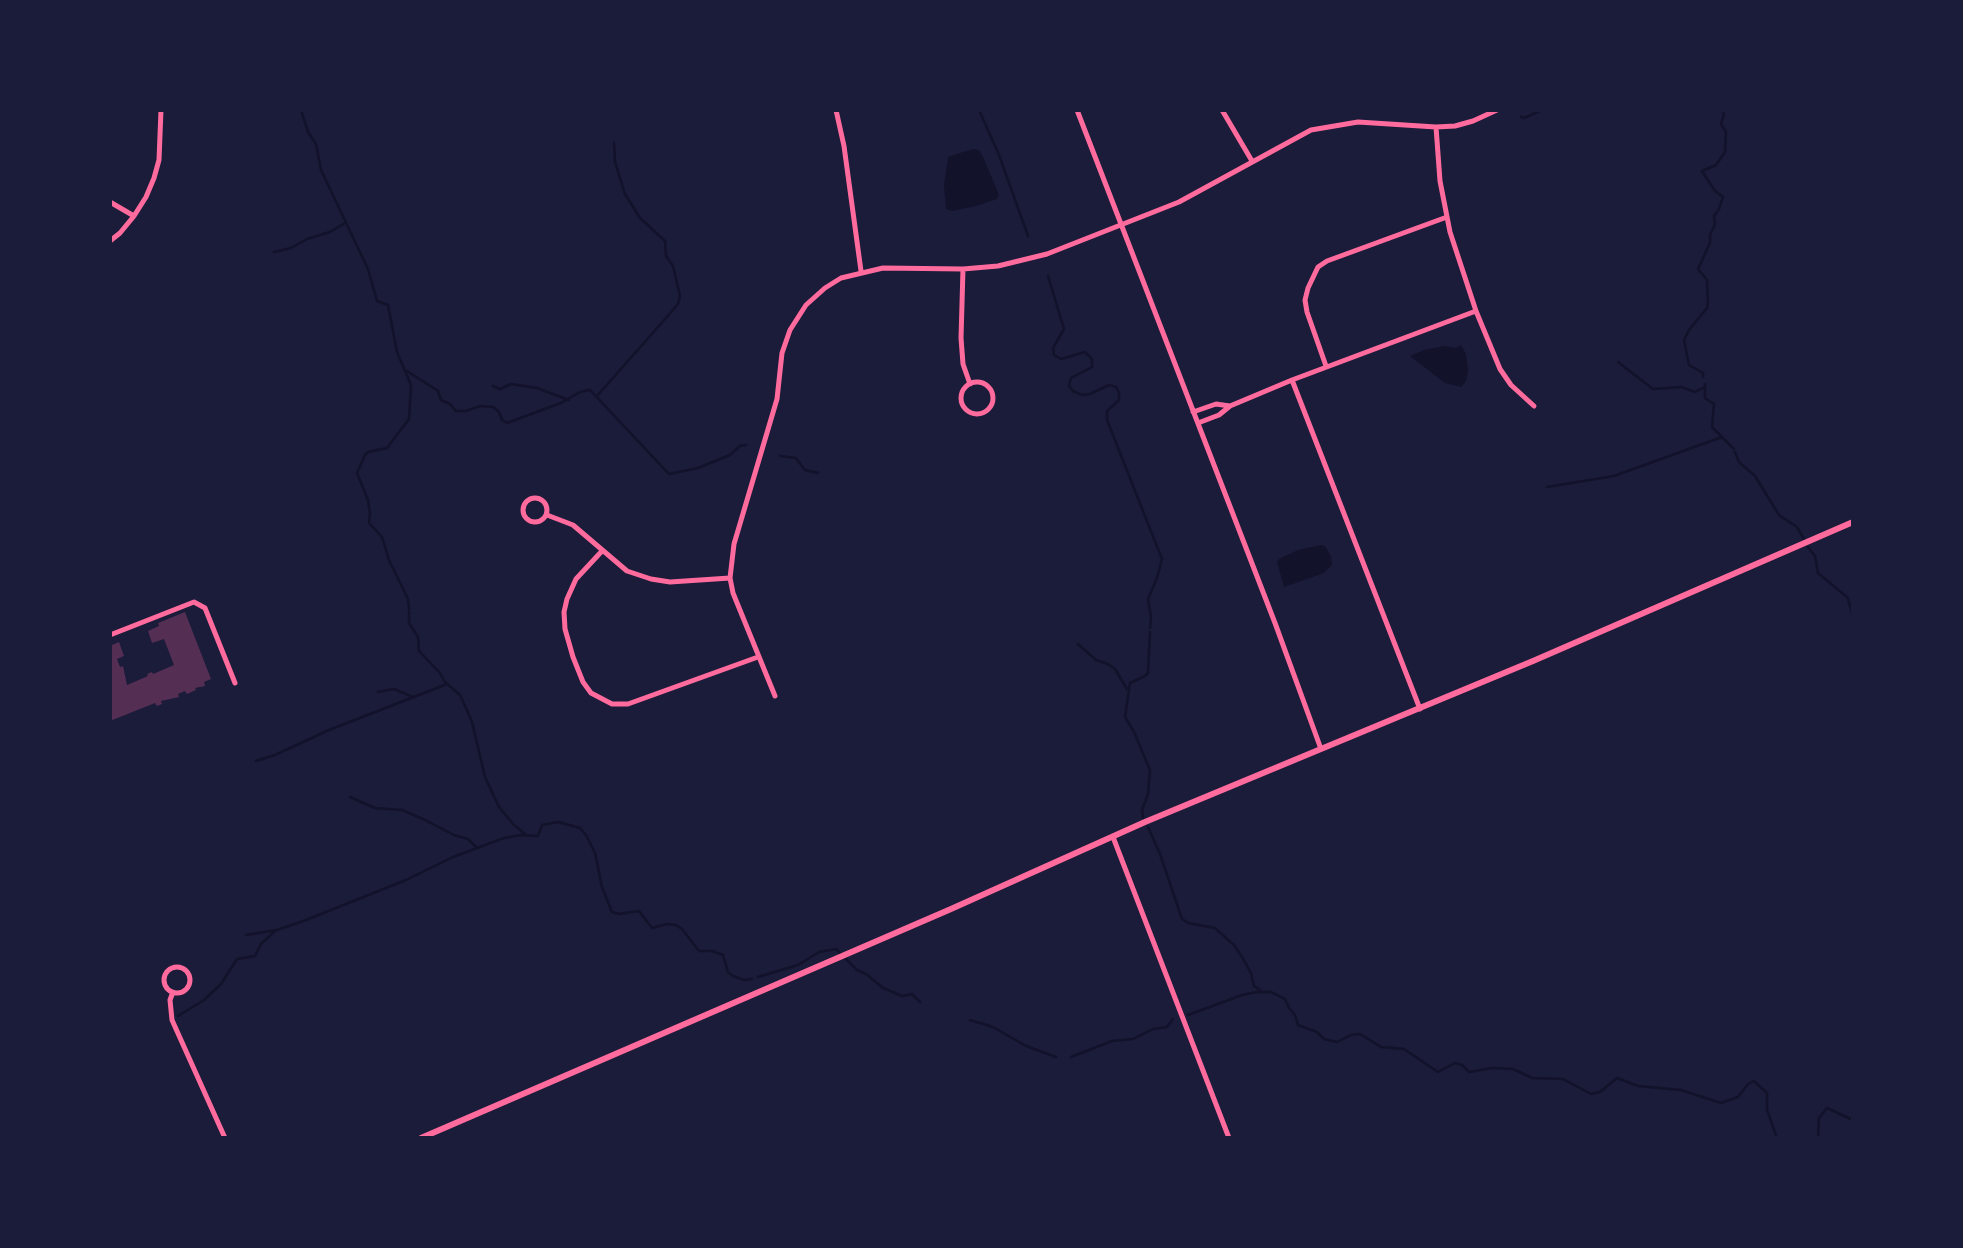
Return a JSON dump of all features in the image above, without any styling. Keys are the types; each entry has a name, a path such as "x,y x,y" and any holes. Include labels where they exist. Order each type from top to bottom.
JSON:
{"street":[{"path":"110,241 134,216 146,197 159,160 161,110"},
{"path":"836,110 844,146 861,271"},
{"path":"1077,110 1276,623 1321,748"},
{"path":"1222,110 1252,161"},
{"path":"775,696 737,606 730,578 734,544 777,398 782,353 790,330 806,305 825,288 841,278 861,271 883,268 963,269 998,266 1048,254 1179,202 1311,130 1370,122 1436,127 1473,121 1497,110"},
{"path":"1436,127 1440,181 1447,217 1476,311 1500,369 1511,385 1534,406"},
{"path":"110,202 134,216"},
{"path":"1326,366 1305,300 1318,267 1327,261 1447,217"},
{"path":"963,269 961,338 963,364 970,384"},
{"path":"1198,423 1219,415 1230,406 1326,366 1476,311"},
{"path":"1292,380 1420,709"},
{"path":"983,383 992,393 991,405 985,412 973,414 962,404 962,393 970,384 983,383"},
{"path":"1193,412 1216,404 1230,406"},
{"path":"538,498 546,503 547,515 541,521 532,522 525,517 523,506 530,499 538,498"},
{"path":"547,515 573,525 627,571 670,582 730,578"},
{"path":"421,1138 1113,837 1321,748 1420,709 1853,522"},
{"path":"602,551 576,579 566,599 564,612 565,629 583,682 591,693 601,700 620,705 638,702 758,657"},
{"path":"110,635 194,602 205,608 235,683"},
{"path":"1113,837 1229,1138"},
{"path":"172,967 181,967 188,973 190,981 186,989 173,992 166,988 164,976 172,967"},
{"path":"173,992 170,1000 172,1020 225,1138"}],"shaded area":[{"path":"973,149 979,150 999,195 997,199 976,206 952,211 946,209 944,185 948,157"},
{"path":"1461,345 1466,354 1468,371 1466,381 1461,387 1445,383 1410,356 1424,350 1444,346 1456,348"},
{"path":"1325,546 1331,556 1332,565 1324,573 1284,587 1277,562 1279,559 1298,550"}],"building":[{"path":"185,612 211,679 204,682 205,686 195,688 196,690 187,694 185,691 178,694 179,697 161,701 162,704 157,706 155,703 110,721 110,646 119,642 124,656 117,659 120,667 123,666 127,685 148,676 147,674 174,665 164,639 152,643 148,631 159,626 158,623"}],"waterway":[{"path":"301,110 308,132 316,144 321,170 368,269 377,301 388,305 397,352 411,385 409,419 387,448 365,455 357,473 368,500 369,523 382,537 389,560 408,599 409,609"},
{"path":"979,110 999,155 1028,236"},
{"path":"1521,117 1542,110"},
{"path":"1703,377 1703,373 1689,365 1684,340 1708,303 1707,280 1698,269 1710,243 1715,224 1714,216 1723,197 1715,191 1702,171 1716,165 1725,152 1726,132 1721,124 1724,114 1722,110"},
{"path":"597,396 678,304 680,296 673,266 666,256 665,241 640,218 625,194 615,162 614,143"},
{"path":"274,252 291,248 345,223"},
{"path":"1048,276 1064,329 1053,348 1054,355 1061,359 1085,352 1092,359 1092,367 1071,378 1069,386 1082,395 1109,385 1116,387 1119,393 1119,400 1107,411 1107,420 1162,559 1148,599 1150,628"},
{"path":"1618,362 1653,389 1681,387 1695,392 1705,387"},
{"path":"407,371 438,391 441,400 456,411 480,406 493,407 507,423 590,390 669,474 698,468 730,455 740,446 746,445"},
{"path":"493,386 500,389 511,384 537,388 569,400"},
{"path":"1705,384 1705,398 1714,404 1712,427 1734,449"},
{"path":"1547,487 1614,476 1722,437"},
{"path":"1735,452 1739,462 1755,476 1779,515 1797,527 1804,539"},
{"path":"780,456 796,458 805,470 818,473"},
{"path":"1808,547 1815,556 1818,573 1848,598 1853,619"},
{"path":"409,612 409,623 418,637 419,651 445,682 460,695 472,722 485,777 499,807 525,834"},
{"path":"1143,818 1142,810 1148,794 1150,770 1125,717 1130,683 1148,673 1150,632"},
{"path":"1078,644 1096,660 1115,669 1127,689"},
{"path":"256,761 447,684"},
{"path":"378,692 394,689 413,697"},
{"path":"350,797 375,808 402,810 468,839 477,848"},
{"path":"246,935 277,930 306,920 504,838 538,836 542,825 558,822 580,828 586,835 595,853 602,887 612,912 619,914 639,911 652,928 667,924 676,925 699,951 712,951 723,955 728,972 733,976 744,980 752,979"},
{"path":"1148,827 1182,919 1188,923 1215,928 1240,954"},
{"path":"178,1016 204,1000 221,984 237,959 255,956 261,944 276,930"},
{"path":"758,977 798,965 819,952 836,949 857,970 883,988 902,996 912,994 920,1002"},
{"path":"1241,955 1251,973 1254,986 1260,990"},
{"path":"1188,1015 1242,995 1271,992 1285,999 1298,1025 1317,1032 1324,1039 1337,1042 1360,1034 1381,1047 1404,1049 1438,1072 1455,1063 1462,1065 1469,1072 1492,1068 1513,1069 1532,1078 1563,1079 1591,1094 1600,1092 1617,1078 1638,1086 1681,1090 1721,1103 1738,1097 1748,1084 1754,1081 1767,1093 1767,1110 1777,1138"},
{"path":"1071,1057 1112,1041 1133,1039 1153,1029 1167,1027 1173,1019"},
{"path":"970,1020 993,1027 1026,1046 1056,1057"},
{"path":"1818,1138 1819,1118 1827,1108 1853,1120"}]}
